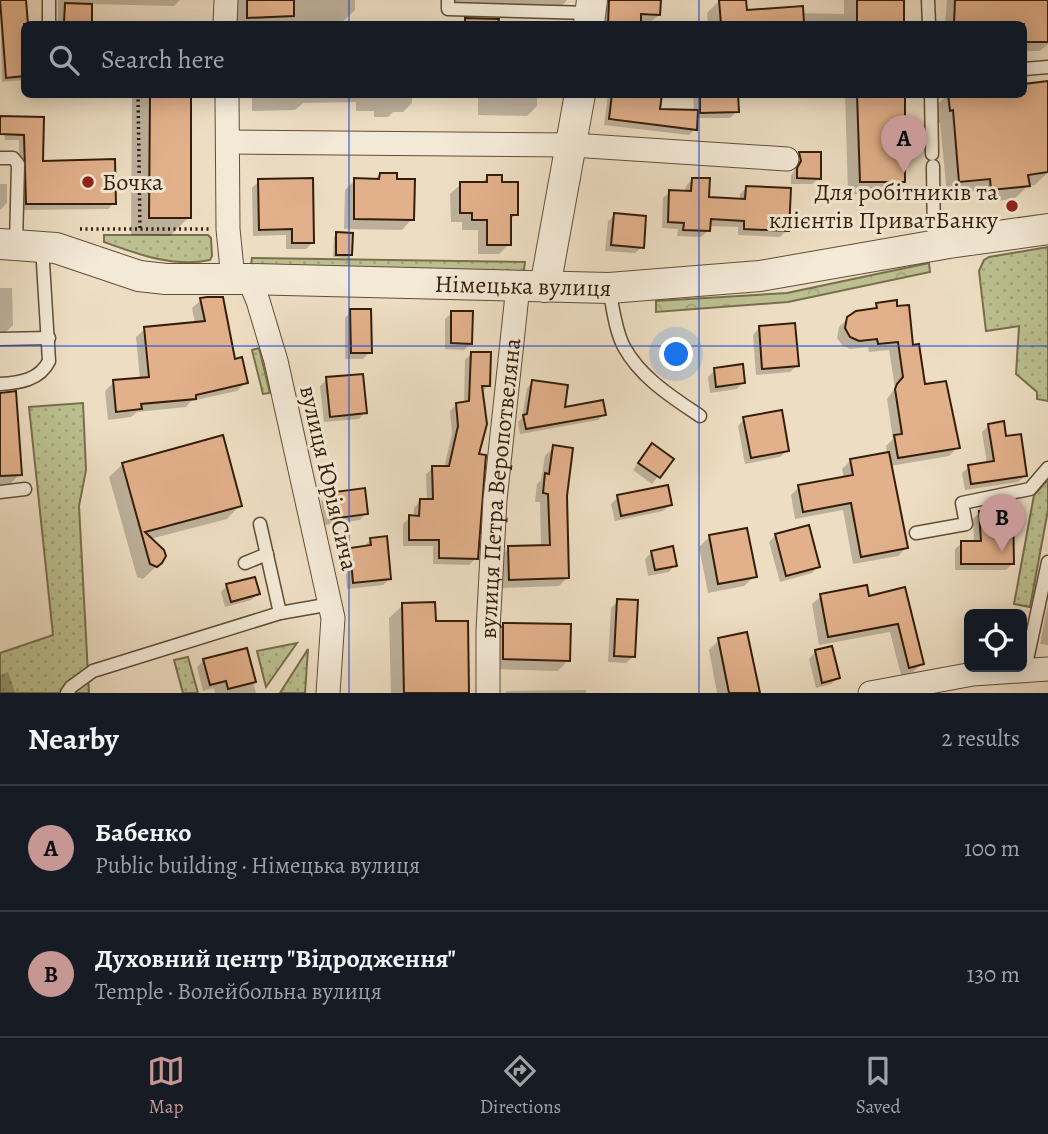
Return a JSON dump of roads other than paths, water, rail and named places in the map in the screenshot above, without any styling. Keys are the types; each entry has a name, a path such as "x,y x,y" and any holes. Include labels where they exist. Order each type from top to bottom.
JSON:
{"street":[{"path":"225,21 226,0"},
{"name":"вулиця Юрія Сича","path":"227,98 228,229 241,279 258,301 276,361 331,604 333,618 328,693"},
{"name":"вулиця Петра Веропотвеляна","path":"488,693 495,500 532,287 572,145 579,98"},
{"path":"228,142 572,145 787,159"},
{"name":"Німецька вулиця","path":"20,245 84,256 139,276 166,279 609,288 760,276 1048,229"},
{"path":"870,693 922,682 1037,669"}],"lane":[{"path":"48,21 49,0"},
{"path":"448,0 448,9 591,12"},
{"path":"928,0 929,21"},
{"path":"1027,69 1048,67"},
{"path":"930,98 934,246"},
{"path":"0,158 13,158 18,164 20,245 49,338 49,361 46,369 35,377 17,383 0,384"},
{"path":"609,288 624,346 640,369 665,393 700,416"},
{"path":"0,339 49,338"},
{"path":"916,533 966,524 962,503 1030,489 1048,468"},
{"path":"0,492 25,489"},
{"path":"260,524 280,613"},
{"path":"246,563 267,554"},
{"path":"1037,669 1048,562"},
{"path":"66,693 93,671 280,613 331,604"}],"place":[{"name":"Бабенко","path":"904,173"},
{"name":"Бочка","path":"88,182"},
{"name":"Для робітників та клієнтів ПриватБанку","path":"1012,206"},
{"name":"Духовний центр \"Відродження\"","path":"1002,552"}]}
